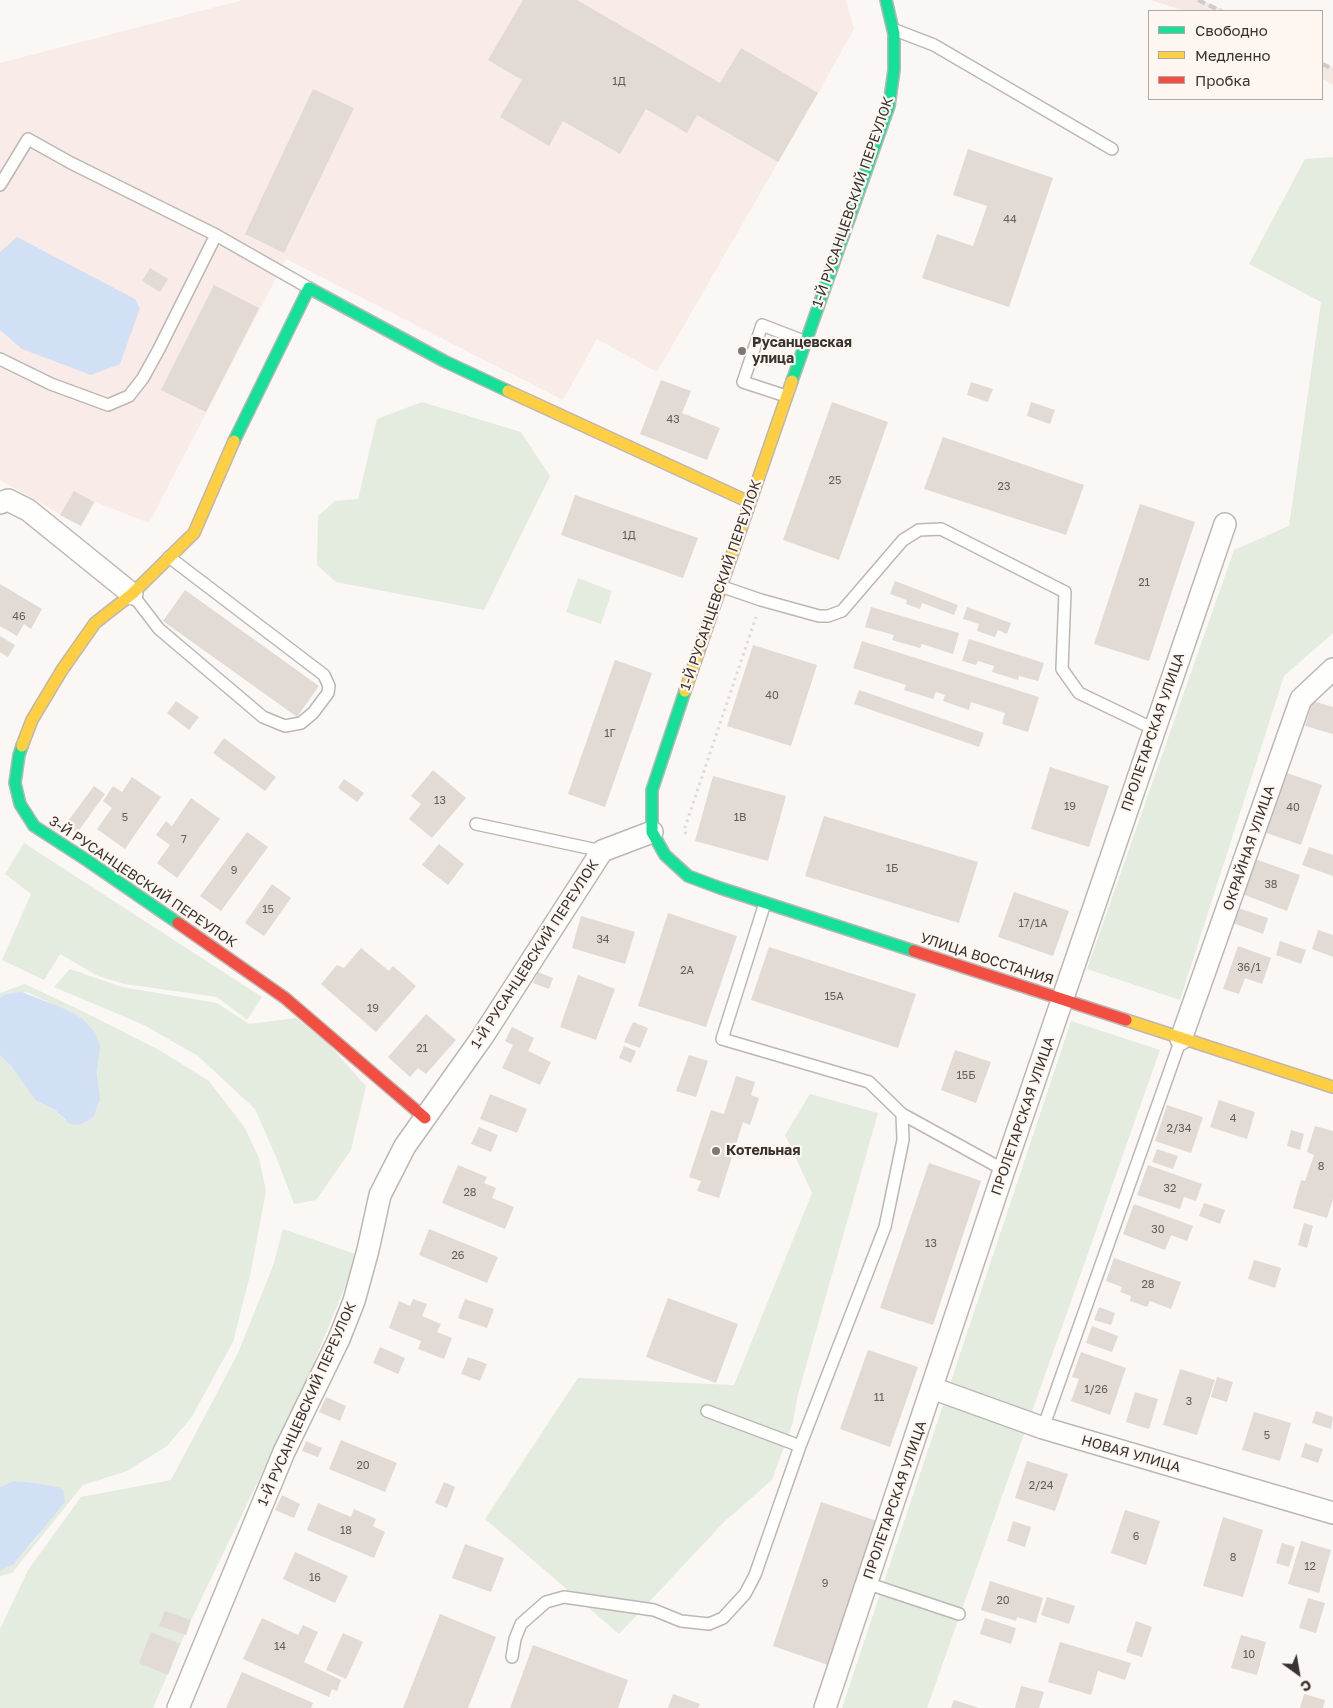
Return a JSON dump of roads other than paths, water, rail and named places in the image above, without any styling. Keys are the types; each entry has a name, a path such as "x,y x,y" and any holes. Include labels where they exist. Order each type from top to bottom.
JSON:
{"street":[{"name":"1-Й РУСАНЦЕВСКИЙ ПЕРЕУЛОК","path":"178,1708 284,1452 339,1339 356,1293 380,1195 406,1146 483,1036 602,851 652,832 652,790 749,502 889,106 894,70 893,30 886,0"},
{"path":"308,288 444,361 749,502"},
{"name":"3-Й РУСАНЦЕВСКИЙ ПЕРЕУЛОК","path":"308,288 235,439 194,533 132,594 95,622 62,670 32,720 19,755 15,783 20,804 34,826 104,872 285,998 425,1118"},
{"path":"0,503 8,500 28,510 132,594"},
{"name":"ПРОЛЕТАРСКАЯ УЛИЦА","path":"825,1708 1004,1170 1224,524"},
{"name":"ОКРАЙНАЯ УЛИЦА","path":"1181,1039 1301,699 1333,669"},
{"name":"УЛИЦА ВОССТАНИЯ","path":"652,832 665,855 688,876 720,888 1181,1039 1333,1086"},
{"name":"НОВАЯ УЛИЦА","path":"932,1388 1043,1428 1333,1513"}],"lane":[{"path":"893,30 934,45 1112,150"},
{"path":"0,185 28,139 216,235 308,288"},
{"path":"0,359 51,384 108,405 129,396 143,378 155,356 216,235"},
{"path":"786,396 743,382 762,325 806,342"},
{"path":"720,586 819,616 828,616 842,611 903,540 918,530 941,529 1065,592 1062,669 1079,693 1154,729"},
{"path":"132,594 159,629 263,717 285,726 301,723 313,713 328,693 329,686 324,675 169,557"},
{"path":"476,824 602,851"},
{"path":"765,903 722,1039 869,1082 902,1114 1004,1170"},
{"path":"1043,1428 1181,1039"},
{"path":"512,1657 515,1640 521,1624 546,1602 564,1597 654,1610 682,1621 709,1624 723,1618 745,1594 755,1575 800,1446 885,1227 903,1140 902,1114"},
{"path":"707,1411 800,1446"},
{"path":"866,1583 959,1614"}],"water":[{"path":"17,237 135,299 140,308 120,364 91,375 22,349 0,330 0,252"},
{"path":"22,992 82,1018 95,1032 100,1046 97,1074 100,1100 94,1116 88,1121 79,1125 70,1124 54,1109 36,1101 11,1066 0,1055 0,998 6,994"},
{"path":"14,1481 58,1487 63,1490 65,1502 14,1564 0,1571 0,1487"}],"railway":[{"path":"1198,0 1219,10"},
{"path":"1323,64 1333,69"}],"place":[{"name":"Русанцевская улица","path":"742,351"},
{"name":"Котельная","path":"716,1151"}]}
